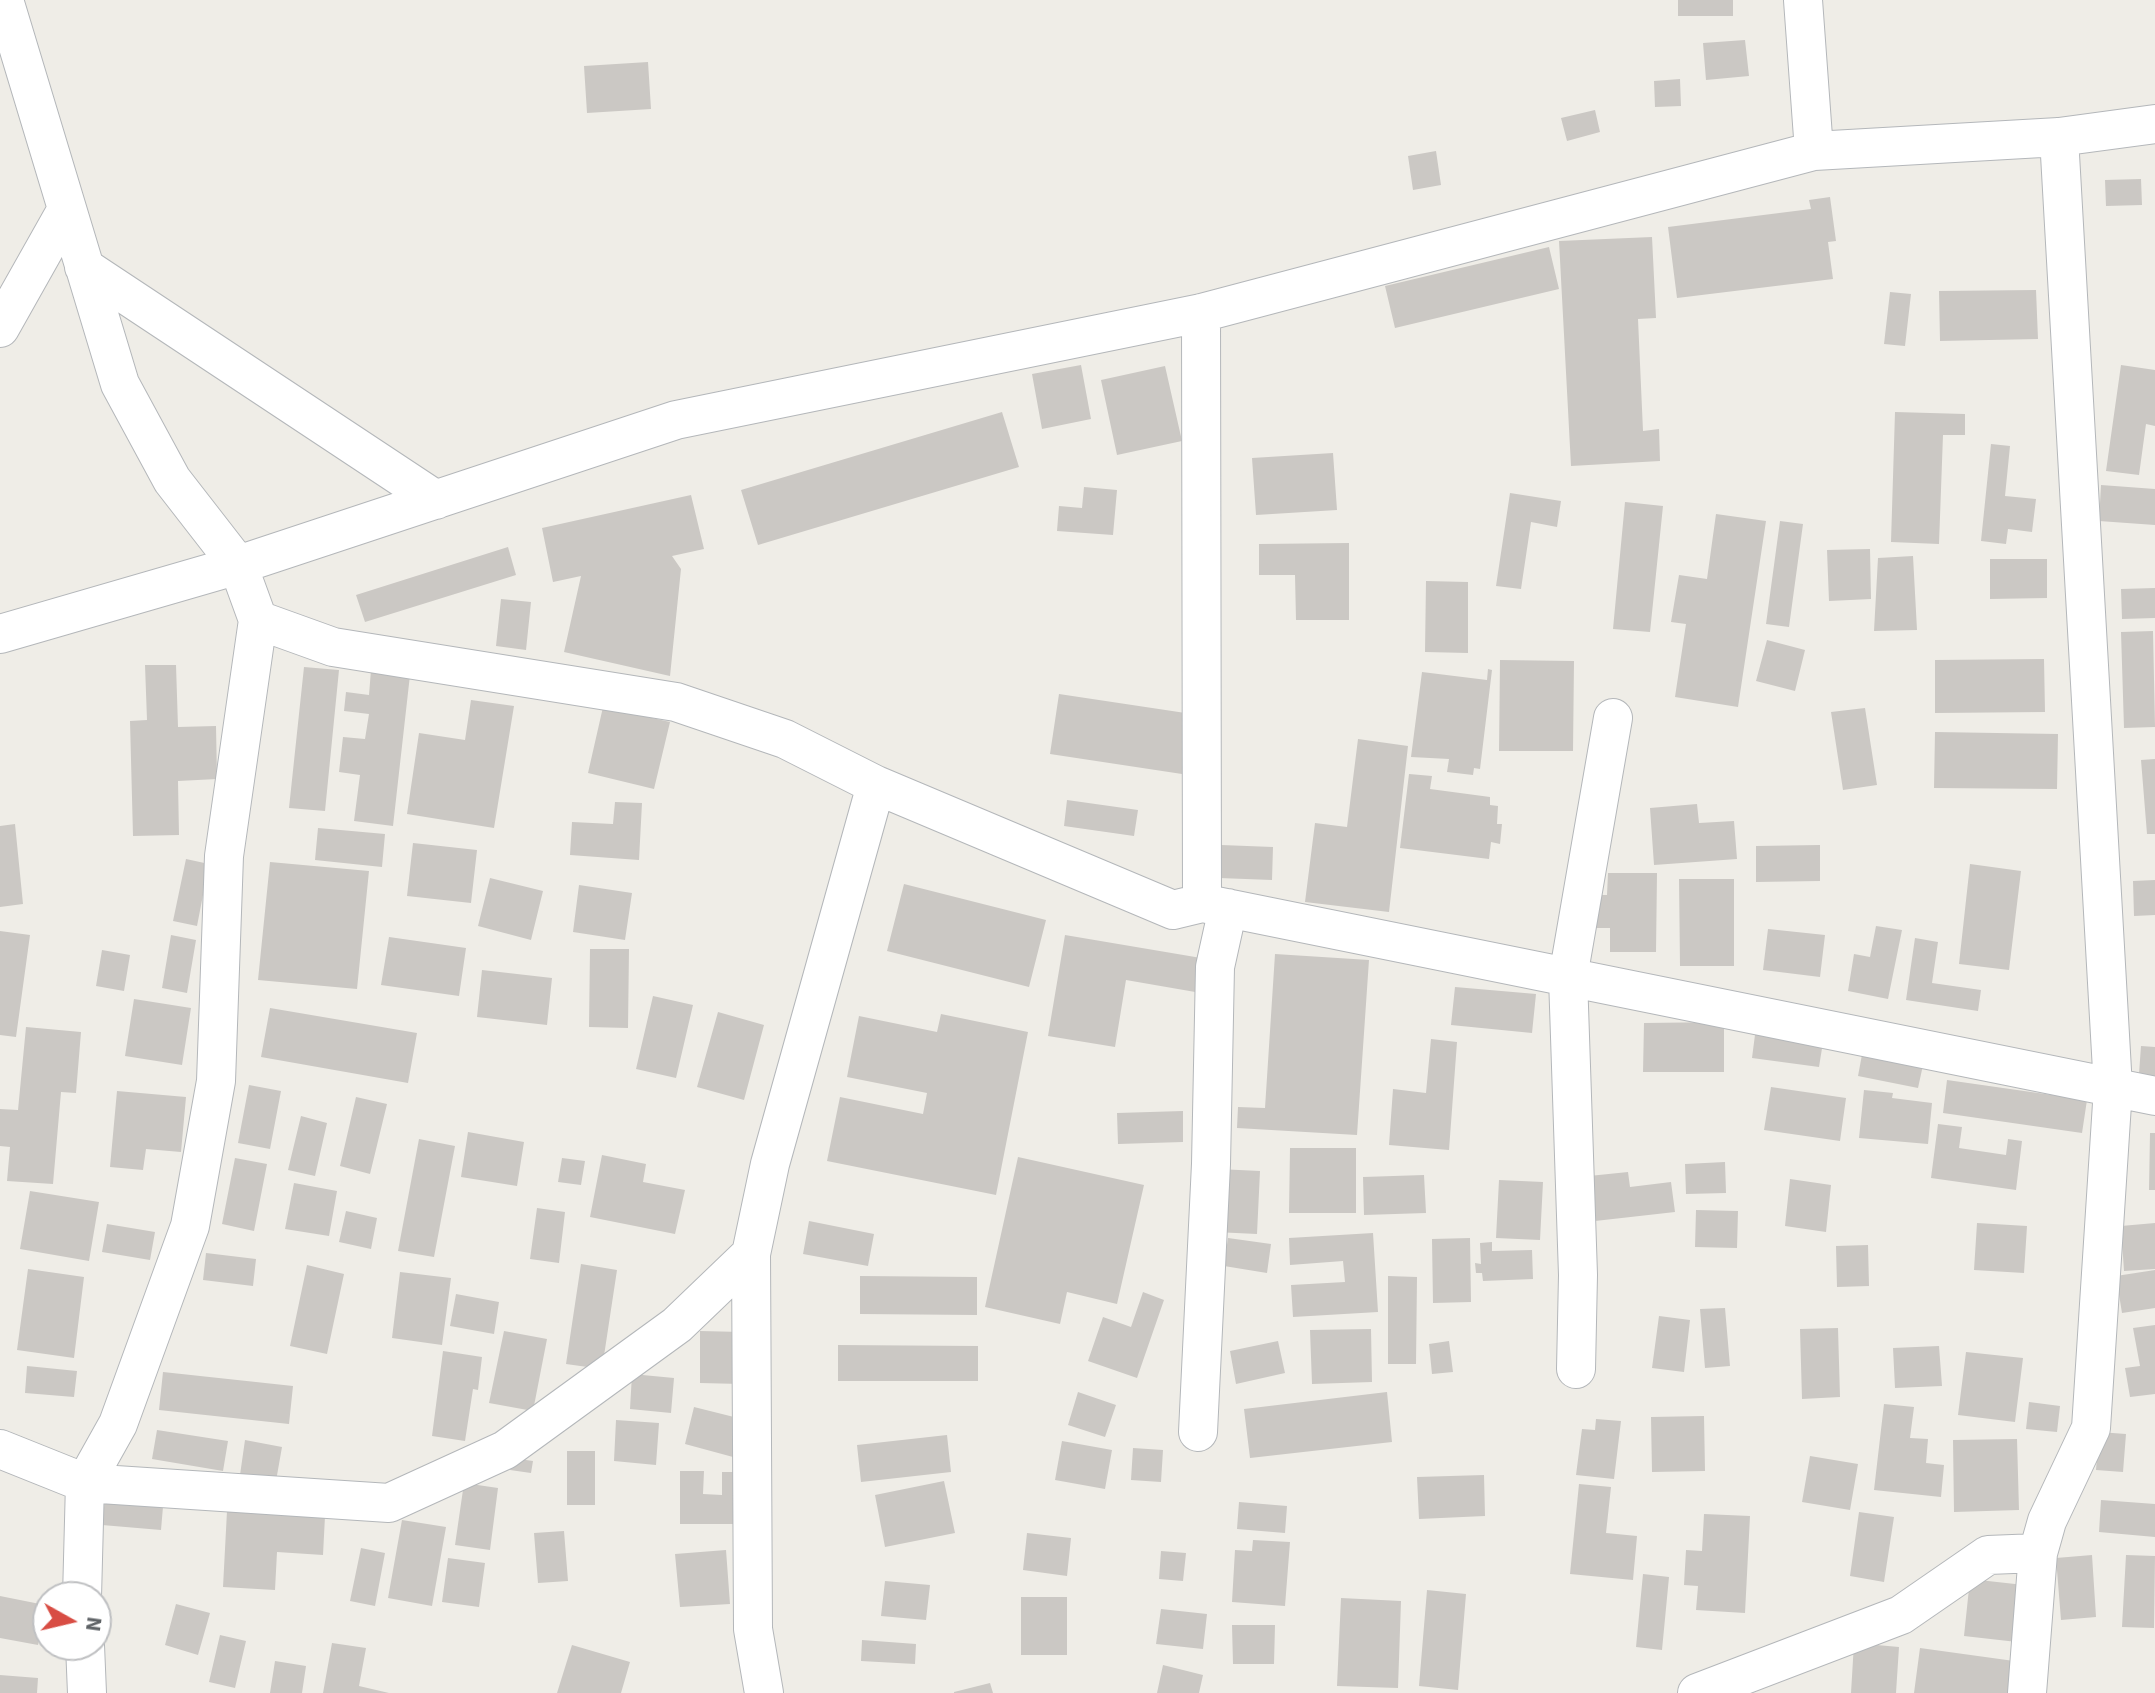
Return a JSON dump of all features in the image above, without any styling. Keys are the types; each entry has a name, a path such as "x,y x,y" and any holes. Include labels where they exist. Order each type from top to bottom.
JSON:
{"street":[{"path":"4,0 120,384 172,480 238,565 258,620 224,856 216,1081 190,1226 118,1424 85,1483 82,1581"},
{"path":"1803,0 1814,151"},
{"path":"0,634 238,565 676,420 1201,313 1814,151 2059,137 2155,124"},
{"path":"2027,1693 2038,1553 2047,1521 2091,1428 2113,1088 2059,137"},
{"path":"0,328 67,209"},
{"path":"84,267 436,500"},
{"path":"1198,1432 1211,1164 1215,967 1201,313"},
{"path":"258,620 333,647 676,702 785,739 876,785 1173,910 1215,906 2155,1096"},
{"path":"1576,1369 1578,1275 1568,977 1613,718"},
{"path":"764,1693 753,1629 751,1254 770,1164 876,785"},
{"path":"0,1449 85,1483 389,1503 505,1450 677,1325 751,1254"},
{"path":"1697,1693 1901,1615 1988,1555 2038,1553"},
{"path":"86,1661 87,1693"}],"building":[{"path":"1678,0 1733,0 1733,16 1678,16"},
{"path":"1745,40 1749,76 1706,80 1703,43"},
{"path":"648,62 651,109 587,113 584,66"},
{"path":"1680,79 1681,106 1655,107 1654,81"},
{"path":"1595,110 1600,132 1567,141 1561,118"},
{"path":"1436,151 1441,185 1413,190 1408,156"},
{"path":"2141,179 2142,205 2106,206 2105,180"},
{"path":"1830,197 1836,241 1828,242 1833,279 1677,298 1668,227 1811,209 1809,200"},
{"path":"1652,237 1656,318 1638,319 1643,431 1659,429 1660,461 1571,466 1559,241"},
{"path":"1549,247 1559,289 1395,328 1385,286"},
{"path":"2036,290 2038,339 1940,341 1939,291"},
{"path":"1890,292 1911,294 1905,346 1884,344"},
{"path":"1081,365 1091,419 1042,429 1032,374"},
{"path":"2121,365 2155,370 2155,426 2146,424 2139,475 2106,471"},
{"path":"1165,366 1182,441 1117,455 1101,380"},
{"path":"1002,412 1019,467 758,545 741,490"},
{"path":"1895,412 1965,414 1965,435 1943,435 1939,544 1891,542"},
{"path":"1991,444 2010,446 2005,496 2036,499 2032,532 2008,529 2006,544 1981,541"},
{"path":"1333,453 1337,510 1256,515 1252,458"},
{"path":"2101,485 2155,489 2155,525 2099,521"},
{"path":"1084,487 1117,490 1113,535 1057,531 1059,506 1082,508"},
{"path":"1510,493 1561,501 1557,527 1531,522 1521,589 1496,586"},
{"path":"691,495 704,549 672,556 681,569 670,676 564,652 581,576 553,582 542,528"},
{"path":"1625,502 1663,506 1650,632 1613,629"},
{"path":"1716,514 1766,521 1738,707 1675,697 1686,624 1671,622 1679,575 1707,579"},
{"path":"1780,521 1803,524 1789,627 1766,624"},
{"path":"1349,543 1349,620 1296,620 1295,575 1259,575 1259,544"},
{"path":"508,547 516,575 365,622 356,595"},
{"path":"1870,549 1871,599 1829,601 1827,550"},
{"path":"1913,556 1917,630 1874,631 1878,558"},
{"path":"1990,559 2047,559 2047,598 1990,599"},
{"path":"1426,581 1468,582 1468,653 1425,652"},
{"path":"2155,588 2155,618 2122,619 2121,589"},
{"path":"501,599 531,602 526,650 496,646"},
{"path":"2153,631 2155,727 2124,728 2121,632"},
{"path":"1767,640 1805,650 1795,691 1756,681"},
{"path":"2044,659 2045,712 1935,713 1935,660"},
{"path":"1500,660 1574,661 1573,751 1499,751"},
{"path":"145,665 176,665 178,727 216,726 217,779 178,781 179,835 133,836 130,721 147,720"},
{"path":"304,667 339,670 325,811 289,808"},
{"path":"1488,669 1492,670 1480,769 1474,768 1473,775 1447,772 1449,759 1411,757 1422,672 1487,680"},
{"path":"371,670 410,675 393,826 354,821 360,775 339,772 343,737 365,739 369,714 344,711 346,692 369,695"},
{"path":"1059,694 1192,714 1182,774 1050,754"},
{"path":"471,700 514,706 494,828 407,814 419,733 465,740"},
{"path":"603,707 670,722 654,789 588,773"},
{"path":"1865,708 1877,785 1843,790 1831,712"},
{"path":"1935,732 2058,734 2057,789 1934,788"},
{"path":"1358,739 1408,746 1389,912 1305,902 1315,823 1347,827"},
{"path":"2155,759 2155,834 2147,834 2141,760"},
{"path":"1409,774 1432,776 1430,789 1490,797 1490,805 1498,806 1497,824 1502,824 1500,844 1491,842 1489,859 1400,848"},
{"path":"1067,800 1138,810 1134,836 1064,826"},
{"path":"615,802 642,803 639,860 570,855 572,822 613,824"},
{"path":"1697,804 1699,823 1734,821 1737,859 1654,865 1650,808"},
{"path":"15,824 23,904 0,907 0,826"},
{"path":"318,828 385,834 382,867 315,860"},
{"path":"413,843 477,850 471,903 407,896"},
{"path":"1221,845 1273,847 1272,880 1219,878"},
{"path":"1820,845 1820,881 1756,882 1756,846"},
{"path":"186,859 209,864 197,926 173,921"},
{"path":"270,862 369,871 357,989 258,980"},
{"path":"1970,864 2021,871 2009,970 1959,964"},
{"path":"1608,873 1657,873 1656,952 1610,952 1610,928 1588,928 1588,895 1607,895"},
{"path":"490,878 543,891 531,940 478,926"},
{"path":"1679,879 1734,879 1734,966 1680,966"},
{"path":"2155,880 2155,915 2134,916 2133,881"},
{"path":"904,884 1046,920 1029,987 887,951"},
{"path":"579,885 632,893 625,940 573,932"},
{"path":"1876,926 1902,930 1888,999 1848,991 1854,954 1870,957"},
{"path":"1768,929 1825,935 1820,977 1763,970"},
{"path":"0,931 30,935 16,1037 0,1035"},
{"path":"171,935 196,940 187,993 162,988"},
{"path":"1065,935 1207,959 1201,993 1126,980 1115,1047 1048,1036"},
{"path":"389,937 466,948 459,996 381,985"},
{"path":"1915,938 1938,942 1932,983 1981,990 1978,1011 1906,1000"},
{"path":"590,949 629,949 628,1028 589,1027"},
{"path":"102,950 130,955 124,991 96,986"},
{"path":"1275,954 1369,960 1357,1135 1237,1128 1238,1107 1265,1108"},
{"path":"482,970 552,978 547,1025 477,1017"},
{"path":"1455,987 1536,994 1532,1033 1451,1025"},
{"path":"653,996 693,1005 676,1078 636,1069"},
{"path":"134,999 191,1008 182,1065 125,1056"},
{"path":"270,1008 417,1033 408,1083 261,1057"},
{"path":"718,1012 764,1025 744,1100 697,1087"},
{"path":"941,1014 1028,1032 996,1195 827,1161 840,1097 923,1114 927,1093 847,1077 859,1016 937,1032"},
{"path":"1724,1022 1724,1072 1643,1072 1644,1023"},
{"path":"26,1027 81,1032 76,1093 61,1092 53,1184 7,1181 10,1147 0,1146 0,1109 18,1110"},
{"path":"1756,1027 1824,1036 1819,1067 1752,1058"},
{"path":"1431,1039 1457,1042 1449,1150 1389,1145 1393,1089 1426,1093"},
{"path":"1864,1044 1925,1056 1918,1088 1858,1076"},
{"path":"2141,1046 2155,1047 2155,1089 2138,1088"},
{"path":"1947,1080 2087,1100 2082,1133 1943,1113"},
{"path":"249,1085 281,1091 270,1149 238,1143"},
{"path":"1771,1087 1846,1098 1840,1141 1764,1130"},
{"path":"1864,1090 1893,1093 1892,1098 1932,1103 1928,1144 1859,1138"},
{"path":"117,1091 186,1097 181,1152 146,1149 143,1170 110,1167"},
{"path":"356,1097 387,1104 370,1174 340,1166"},
{"path":"1183,1111 1183,1142 1118,1144 1117,1113"},
{"path":"301,1116 327,1123 315,1176 288,1170"},
{"path":"1938,1124 1962,1127 1959,1148 2006,1155 2008,1139 2022,1141 2016,1190 1931,1178"},
{"path":"468,1132 524,1142 517,1186 461,1177"},
{"path":"2150,1133 2155,1133 2155,1190 2149,1190"},
{"path":"419,1139 455,1146 434,1257 398,1251"},
{"path":"1290,1148 1356,1148 1356,1213 1289,1213"},
{"path":"602,1155 646,1164 643,1182 685,1190 675,1234 590,1217"},
{"path":"1018,1157 1144,1185 1117,1304 1067,1292 1060,1324 985,1307"},
{"path":"235,1158 267,1164 254,1231 222,1224"},
{"path":"562,1158 585,1161 581,1185 558,1182"},
{"path":"1725,1162 1726,1193 1686,1194 1685,1164"},
{"path":"1218,1169 1260,1171 1257,1234 1215,1232"},
{"path":"1628,1172 1630,1187 1671,1182 1675,1212 1595,1221 1589,1176"},
{"path":"1424,1175 1426,1213 1364,1215 1363,1177"},
{"path":"1790,1179 1831,1185 1826,1232 1785,1226"},
{"path":"1499,1180 1543,1182 1540,1240 1496,1238"},
{"path":"294,1183 337,1191 329,1236 285,1229"},
{"path":"30,1191 99,1202 89,1261 20,1249"},
{"path":"537,1208 565,1212 559,1263 530,1259"},
{"path":"1696,1210 1738,1211 1737,1248 1695,1247"},
{"path":"346,1211 377,1218 371,1249 339,1242"},
{"path":"809,1221 874,1234 868,1266 803,1254"},
{"path":"1977,1223 2027,1226 2024,1273 1974,1270"},
{"path":"2155,1223 2155,1269 2124,1271 2121,1226"},
{"path":"107,1224 155,1232 150,1260 102,1252"},
{"path":"1373,1233 1378,1312 1293,1317 1291,1285 1345,1282 1343,1261 1290,1265 1289,1238"},
{"path":"1228,1238 1271,1244 1267,1273 1224,1266"},
{"path":"1470,1238 1471,1302 1433,1303 1432,1239"},
{"path":"1492,1242 1492,1251 1532,1250 1533,1279 1483,1281 1482,1273 1476,1273 1475,1263 1481,1264 1480,1243"},
{"path":"1868,1245 1869,1286 1837,1287 1836,1246"},
{"path":"206,1253 256,1259 253,1286 203,1280"},
{"path":"581,1264 617,1270 602,1369 566,1364"},
{"path":"307,1265 344,1274 327,1354 290,1346"},
{"path":"28,1269 84,1277 74,1358 17,1350"},
{"path":"2155,1270 2155,1308 2122,1313 2116,1276"},
{"path":"400,1272 451,1278 442,1345 392,1338"},
{"path":"860,1276 977,1277 977,1315 860,1314"},
{"path":"1388,1276 1417,1277 1416,1364 1388,1364"},
{"path":"1143,1292 1164,1300 1137,1378 1088,1361 1103,1317 1131,1327"},
{"path":"456,1294 499,1302 494,1334 450,1326"},
{"path":"1725,1308 1730,1366 1705,1368 1700,1309"},
{"path":"1659,1316 1690,1320 1684,1372 1652,1368"},
{"path":"2155,1325 2155,1394 2130,1397 2125,1368 2140,1366 2133,1328"},
{"path":"1838,1328 1840,1397 1802,1399 1800,1329"},
{"path":"1371,1329 1372,1382 1312,1384 1310,1330"},
{"path":"504,1331 547,1339 533,1411 489,1403"},
{"path":"700,1331 742,1332 741,1384 700,1383"},
{"path":"1278,1341 1285,1373 1236,1384 1230,1351"},
{"path":"1449,1341 1453,1372 1432,1374 1429,1344"},
{"path":"838,1345 978,1346 978,1381 838,1381"},
{"path":"1939,1346 1942,1386 1895,1388 1893,1348"},
{"path":"443,1351 482,1357 478,1390 473,1389 465,1441 432,1436"},
{"path":"1966,1352 2023,1358 2015,1422 1958,1415"},
{"path":"27,1366 77,1371 74,1397 25,1393"},
{"path":"163,1372 293,1386 289,1424 159,1410"},
{"path":"632,1374 674,1378 671,1413 630,1409"},
{"path":"1078,1392 1116,1405 1105,1437 1068,1425"},
{"path":"1387,1392 1392,1442 1250,1458 1244,1409"},
{"path":"2029,1402 2060,1406 2057,1432 2026,1429"},
{"path":"1884,1404 1914,1407 1910,1438 1928,1439 1926,1463 1944,1465 1941,1497 1874,1490"},
{"path":"694,1407 742,1419 733,1457 685,1444"},
{"path":"1704,1416 1705,1471 1652,1472 1651,1417"},
{"path":"1596,1419 1621,1421 1614,1479 1576,1475 1582,1429 1595,1430"},
{"path":"616,1420 659,1423 656,1465 614,1461"},
{"path":"157,1430 228,1441 223,1471 152,1459"},
{"path":"2099,1432 2126,1434 2123,1472 2096,1470"},
{"path":"947,1435 951,1472 861,1482 857,1445"},
{"path":"2017,1439 2019,1510 1954,1512 1953,1440"},
{"path":"245,1440 282,1447 276,1481 240,1475"},
{"path":"1062,1441 1112,1450 1105,1489 1055,1480"},
{"path":"1133,1448 1163,1450 1161,1482 1131,1480"},
{"path":"567,1451 595,1451 595,1505 567,1505"},
{"path":"1810,1456 1858,1464 1850,1510 1802,1502"},
{"path":"512,1458 533,1461 531,1473 510,1470"},
{"path":"680,1471 704,1471 703,1494 722,1495 722,1472 739,1472 739,1524 680,1524"},
{"path":"1484,1475 1485,1516 1419,1519 1417,1477"},
{"path":"944,1481 955,1533 885,1547 875,1495"},
{"path":"464,1483 498,1488 490,1550 455,1545"},
{"path":"1579,1484 1611,1487 1606,1533 1637,1536 1633,1580 1570,1574"},
{"path":"106,1489 164,1495 161,1530 102,1525"},
{"path":"2101,1500 2155,1504 2155,1537 2099,1532"},
{"path":"1239,1502 1287,1506 1285,1533 1237,1529"},
{"path":"227,1511 325,1516 323,1555 277,1552 275,1590 223,1587"},
{"path":"1859,1512 1894,1517 1884,1582 1850,1576"},
{"path":"1704,1514 1750,1516 1745,1613 1696,1610 1698,1586 1684,1585 1686,1550 1702,1551"},
{"path":"402,1520 446,1527 432,1606 388,1598"},
{"path":"564,1531 568,1581 538,1583 534,1533"},
{"path":"1027,1533 1071,1538 1067,1576 1023,1570"},
{"path":"1253,1540 1290,1542 1285,1606 1232,1602 1235,1550 1252,1551"},
{"path":"361,1548 385,1553 375,1606 350,1601"},
{"path":"726,1550 730,1604 680,1607 675,1554"},
{"path":"1161,1551 1186,1553 1183,1581 1159,1579"},
{"path":"2092,1555 2096,1617 2061,1620 2056,1558"},
{"path":"2126,1555 2155,1556 2154,1628 2122,1627"},
{"path":"448,1558 485,1563 479,1607 442,1602"},
{"path":"1643,1574 1669,1577 1662,1650 1636,1647"},
{"path":"1970,1579 2024,1585 2017,1642 1964,1636"},
{"path":"885,1581 930,1585 926,1620 881,1616"},
{"path":"1427,1590 1466,1594 1458,1690 1419,1686"},
{"path":"0,1596 32,1602 32,1644 0,1638"},
{"path":"1021,1597 1067,1597 1067,1655 1021,1655"},
{"path":"1341,1598 1401,1601 1398,1688 1337,1686"},
{"path":"176,1604 210,1613 198,1655 165,1645"},
{"path":"1161,1609 1207,1614 1203,1649 1156,1644"},
{"path":"1232,1625 1275,1625 1274,1664 1233,1664"},
{"path":"220,1635 246,1641 235,1688 209,1682"},
{"path":"862,1640 916,1644 915,1664 861,1661"},
{"path":"332,1643 366,1648 359,1686 389,1693 323,1693"},
{"path":"1854,1643 1899,1647 1896,1693 1851,1693"},
{"path":"572,1645 630,1662 621,1693 557,1693"},
{"path":"1920,1648 2014,1661 2009,1693 1914,1693"},
{"path":"275,1661 306,1666 302,1693 270,1693"},
{"path":"1163,1665 1203,1675 1199,1693 1157,1693"},
{"path":"0,1675 38,1678 37,1693 0,1693"},
{"path":"990,1683 993,1693 954,1693 954,1692"}]}
